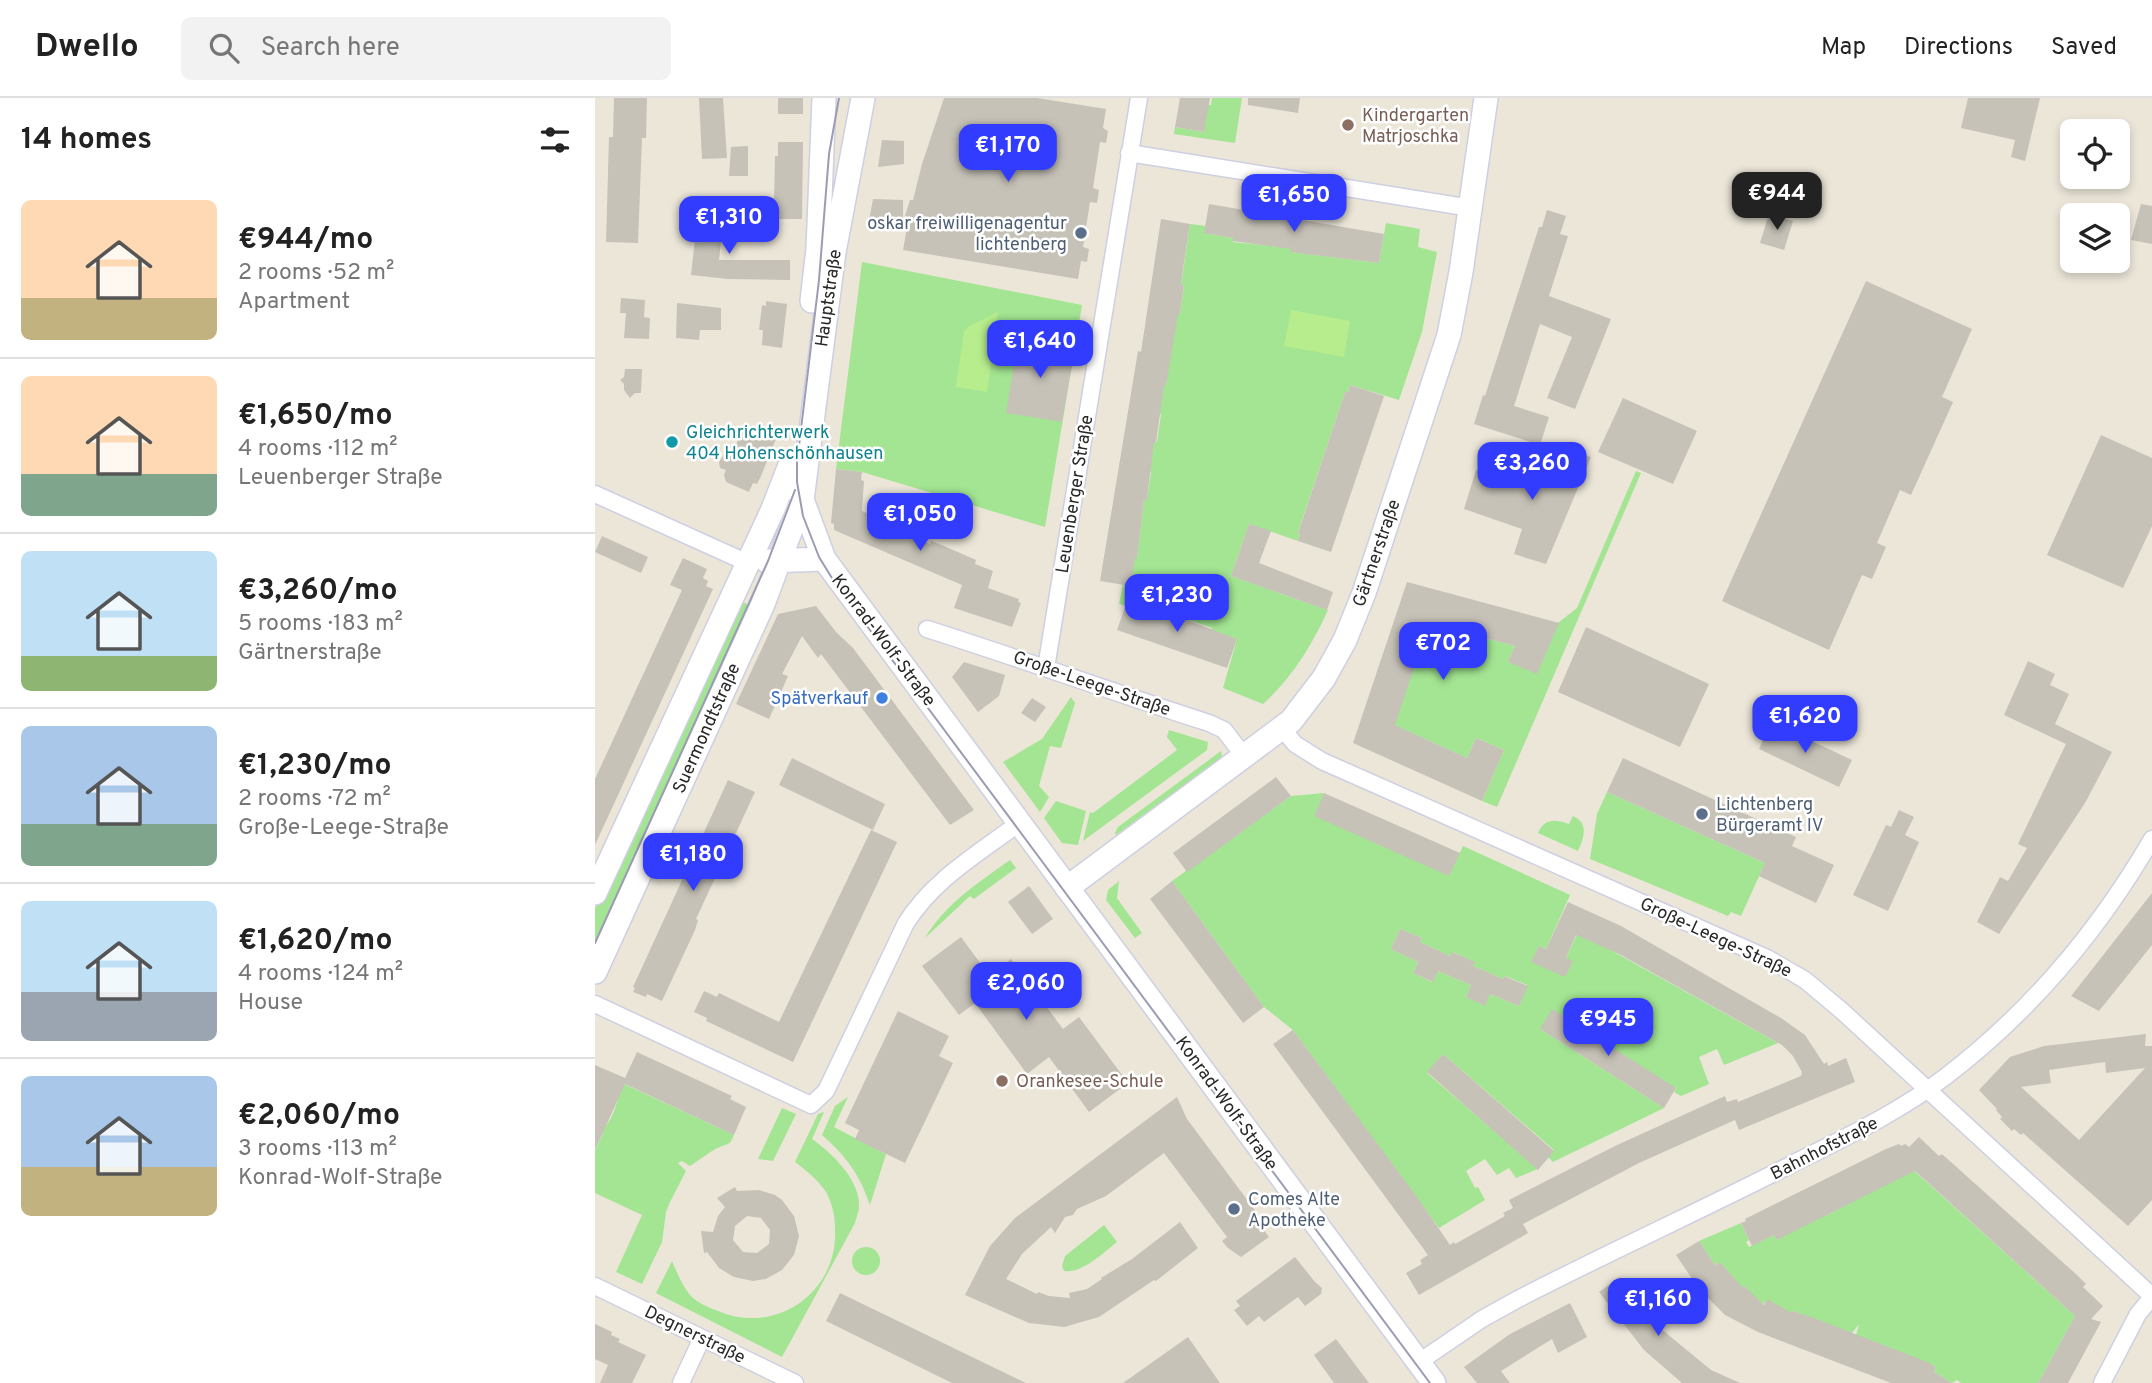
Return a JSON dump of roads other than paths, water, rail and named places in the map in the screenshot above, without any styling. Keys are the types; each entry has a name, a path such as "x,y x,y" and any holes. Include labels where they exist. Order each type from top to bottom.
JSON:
{"main road":[{"name":"Hauptstraße","path":"781,561 801,499 826,250 824,98"},
{"name":"Hauptstraße","path":"748,562 790,467 826,250 863,98"},
{"name":"Gärtnerstraße","path":"1067,888 1282,728 1306,703 1324,678 1345,640 1364,593 1449,335 1471,208 1486,98"},
{"name":"Hauptstraße","path":"790,467 824,559"},
{"name":"Konrad-Wolf-Straße","path":"748,562 824,559 1434,1383"},
{"name":"Suermondtstraße","path":"595,972 764,604 781,561"},
{"name":"Suermondtstraße","path":"595,893 748,562"}],"street":[{"name":"Leuenberger Straße","path":"1046,668 1139,98"},
{"path":"1129,153 1471,208"},
{"path":"595,494 748,562"},
{"name":"Große-Leege-Straße","path":"927,629 1209,723 1224,730 1244,756"},
{"name":"Große-Leege-Straße","path":"1282,728 1295,744 1322,761 1479,828 1785,967 1805,979 2152,1296"},
{"path":"595,1004 811,1105 826,1091 906,923 918,905 947,877 1019,823"},
{"name":"Bahnhofstraße","path":"1419,1362 1482,1319 1518,1299 1867,1126 1927,1090 1997,1035 2018,1014 2101,916 2152,839"},
{"name":"Degnerstraße","path":"595,1286 795,1383"},
{"path":"2102,1383 2138,1314 2152,1296"},
{"path":"681,1383 702,1338"}],"tram line":[{"path":"839,98 829,154 819,280 797,462 797,482 803,516 819,557 835,583 1430,1383"},
{"path":"595,943 768,561 795,490"}],"place":[{"name":"Kindergarten Matrjoschka","path":"1348,125"},
{"name":"oskar freiwilligenagentur lichtenberg","path":"1081,233"},
{"name":"Gleichrichterwerk 404 Hohenschönhausen","path":"672,442"},
{"name":"Spätverkauf","path":"882,698"},
{"name":"Lichtenberg Bürgeramt IV","path":"1702,814"},
{"name":"Orankesee-Schule","path":"1002,1081"},
{"name":"Comes Alte Apotheke","path":"1234,1209"}]}
